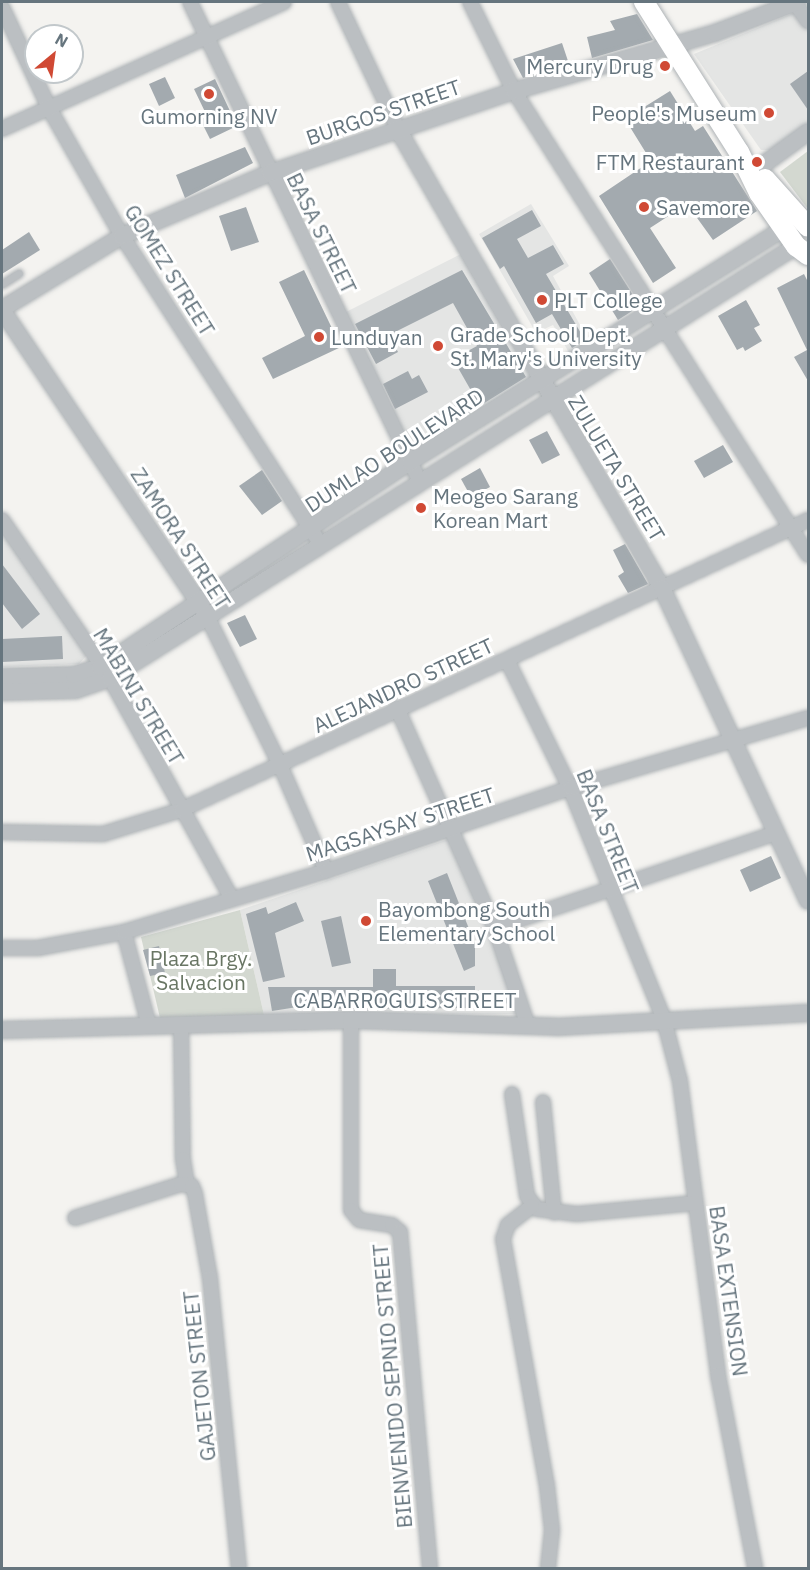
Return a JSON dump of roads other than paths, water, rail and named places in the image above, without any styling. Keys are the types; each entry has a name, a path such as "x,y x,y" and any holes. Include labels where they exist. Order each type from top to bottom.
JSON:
{"main road":[{"path":"644,2 738,152 796,225 802,251"}],"street":[{"name":"BASA STREET","path":"190,2 204,37 420,482"},
{"path":"2,129 284,2"},
{"name":"ZULUETA STREET","path":"338,2 400,133 540,384 662,588 730,742 773,834 808,901"},
{"path":"470,2 514,91 655,309 666,331 793,527 808,555"},
{"path":"796,2 808,21"},
{"name":"BURGOS STREET","path":"2,310 122,236 270,173 400,133 514,91 670,45 796,2"},
{"name":"GOMEZ STREET","path":"2,8 50,108 122,236 316,538"},
{"path":"754,172 808,132"},
{"name":"DUMLAO BOULEVARD","path":"2,692 76,690 208,618 316,538 410,462 540,384 655,309 796,225"},
{"name":"DUMLAO BOULEVARD","path":"2,677 105,673 200,602 420,482 666,331 802,251"},
{"name":"ZAMORA STREET","path":"2,310 200,602 280,765 326,871"},
{"name":"MABINI STREET","path":"2,520 105,673 232,899"},
{"name":"ALEJANDRO STREET","path":"2,832 103,834 181,810 397,708 507,660 808,520"},
{"name":"BASA STREET","path":"507,660 570,788 608,888 664,1020"},
{"path":"397,708 449,831 495,928 527,1023"},
{"name":"MAGSAYSAY STREET","path":"2,948 38,948 124,932 326,871 570,788 808,718"},
{"path":"495,928 773,834"},
{"path":"124,932 149,1025"},
{"name":"CABARROGUIS STREET","path":"2,1030 351,1020 527,1023 557,1027 808,1013"},
{"name":"BIENVENIDO SEPNIO STREET","path":"351,1020 351,1210 359,1220 392,1225 400,1232 430,1569"},
{"name":"BASA EXTENSION","path":"664,1020 680,1081 718,1375 755,1569"},
{"name":"GAJETON STREET","path":"182,1024 183,1159 187,1184 195,1194 210,1278 239,1569"},
{"path":"512,1094 532,1206"},
{"path":"543,1102 554,1212"},
{"path":"75,1218 187,1184"},
{"path":"532,1206 554,1212 695,1203"},
{"path":"532,1206 508,1225 503,1239 547,1486 552,1530 548,1569"}],"lane":[{"path":"2,284 19,273"}],"place":[{"name":"Mercury Drug","path":"665,66"},
{"name":"Gumorning NV","path":"209,94"},
{"name":"People's Museum","path":"769,113"},
{"name":"FTM Restaurant","path":"757,162"},
{"name":"Savemore","path":"644,207"},
{"name":"PLT College","path":"542,300"},
{"name":"Lunduyan","path":"319,337"},
{"name":"Grade School Dept. St. Mary's University","path":"438,346"},
{"name":"Meogeo Sarang Korean Mart","path":"421,508"},
{"name":"Bayombong South Elementary School","path":"366,921"}],"park label":[{"name":"Plaza Brgy. Salvacion","path":"201,970"}]}
